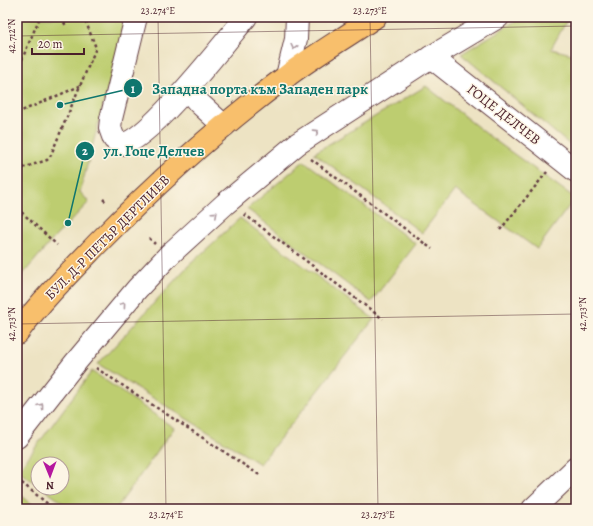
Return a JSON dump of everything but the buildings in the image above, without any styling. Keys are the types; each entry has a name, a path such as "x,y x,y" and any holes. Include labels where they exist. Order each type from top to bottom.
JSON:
{"main road":[{"name":"БУЛ. Д-Р ПЕТЪР ДЕРТЛИЕВ","path":"17,333 37,306 118,223 224,126 287,76 375,17"}],"street":[{"path":"136,17 110,128 114,139 123,144 136,139 186,89 246,17"},
{"path":"287,76 296,39 297,17"},
{"path":"17,437 75,363 137,289 174,250 225,204 297,144 431,57 498,17"},
{"name":"ГОЦЕ ДЕЛЧЕВ","path":"431,57 576,171"},
{"path":"186,89 199,104 224,126"},
{"path":"533,509 576,468"}],"path":[{"path":"17,71 40,17"},
{"path":"61,17 66,26"},
{"path":"17,170 47,160 50,157 96,48 84,17"},
{"path":"17,113 80,86"},
{"path":"308,156 432,249"},
{"path":"500,230 559,158"},
{"path":"103,199 106,202"},
{"path":"17,208 57,245"},
{"path":"240,211 383,319"},
{"path":"92,366 261,476"},
{"path":"17,479 54,509"}],"green space":[{"path":"17,17 127,17 80,192 89,202 55,237 17,281"},
{"path":"522,17 565,17 567,20 551,49 576,55 576,150 461,54"},
{"path":"426,86 493,139 575,198 537,249 455,190 422,233 314,153"},
{"path":"304,161 416,244 371,302 247,209"},
{"path":"240,218 374,319 260,464 98,364 186,268"},
{"path":"92,371 174,428 116,509 71,509 53,496 70,496 70,456 30,456 30,479 18,471"},
{"path":"17,492 38,509 17,509"}],"place":[{"name":"Западна порта към Западен парк","path":"60,105"},
{"name":"ул. Гоце Делчев","path":"68,223"}]}
